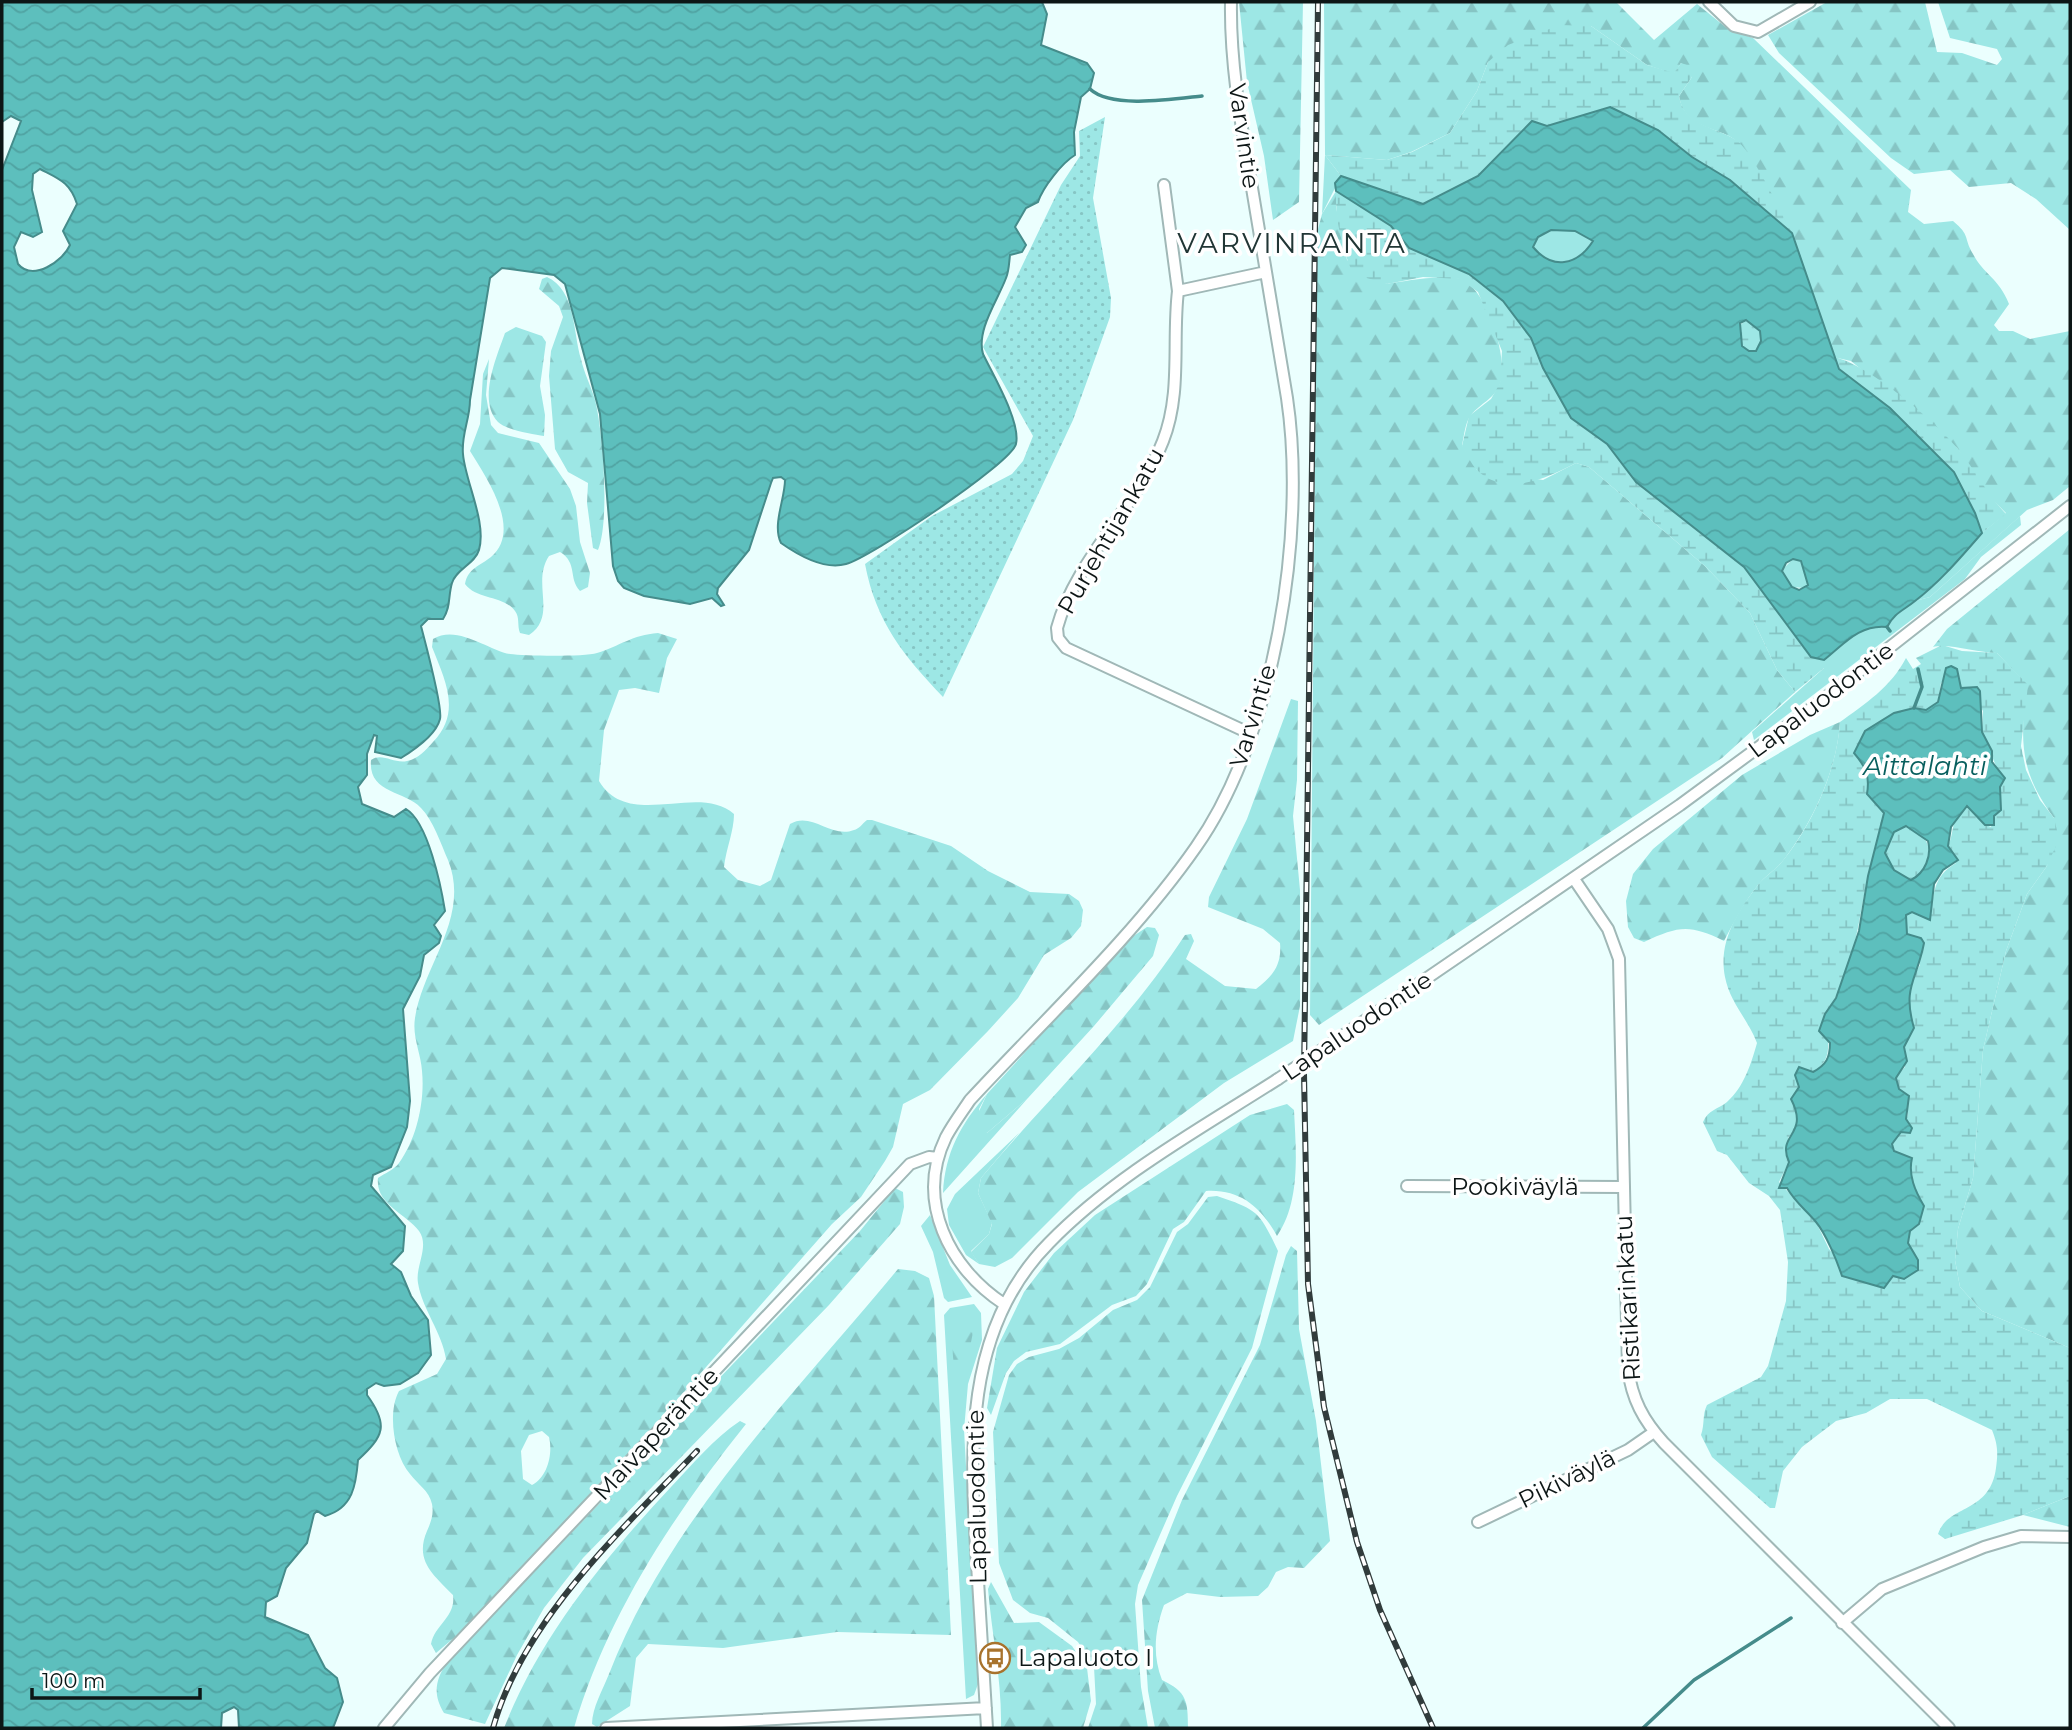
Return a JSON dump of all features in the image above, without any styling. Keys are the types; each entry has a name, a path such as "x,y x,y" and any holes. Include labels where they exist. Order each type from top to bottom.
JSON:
{"street":[{"name":"Varvintie","path":"1004,1304 984,1291 967,1273 942,1232 934,1194 938,1158 947,1136 970,1100 1149,907 1198,845 1233,783 1251,734 1282,604 1293,496 1291,427 1236,83 1231,2"},
{"path":"1709,2 1734,26 1758,32 1810,2"},
{"name":"Purjehtijankatu","path":"1164,185 1178,291 1173,397 1163,440 1080,577 1058,623 1057,633 1066,648 1251,734"},
{"path":"1178,291 1266,272"},
{"name":"Lapaluodontie","path":"987,1728 974,1522 973,1418 985,1357 1004,1304 1048,1244 1133,1174 1574,879 1820,702 2070,506"},
{"name":"Ristikarinkatu","path":"1574,879 1608,929 1619,959 1629,1377 1634,1399 1654,1432 1949,1728"},
{"name":"Maivaperäntie","path":"384,1728 430,1673 909,1164 929,1157 938,1158"},
{"name":"Pookiväylä","path":"1408,1186 1623,1187"},
{"name":"Pikiväylä","path":"1478,1522 1628,1450 1654,1432"},
{"path":"1842,1623 1882,1589 1984,1547 2021,1536 2070,1537"},
{"path":"610,1728 781,1723 986,1709"}],"green space":[{"path":"1239,2 1303,2 1299,202 1273,220 1264,156 1247,82"},
{"path":"1324,2 1616,2 1654,40 1697,4 1728,29 1753,38 1911,190 1908,212 1924,224 1953,221 1962,230 1977,261 2001,288 2009,304 1994,325 1999,331 2013,331 2030,339 2070,331 2070,486 2053,500 2027,510 1930,597 1915,601 1982,533 2006,513 1988,495 1957,448 1851,361 1833,357 1807,274 1773,197 1735,140 1689,117 1679,96 1692,77 1681,63 1674,74 1647,65 1591,26 1488,62 1477,91 1450,133 1411,152 1387,160 1325,155"},
{"path":"1827,2 1925,2 1937,52 1962,53 1997,65 2002,59 1997,49 1950,38 1938,2 2070,2 2070,230 2036,199 2011,183 1969,187 1950,170 1914,174 1891,158 1779,53 1768,35"},
{"path":"1560,25 1591,26 1647,65 1674,73 1681,63 1690,66 1692,77 1679,96 1682,106 1693,119 1743,146 1792,233 1730,180 1692,157 1658,130 1610,108 1547,126 1532,122 1478,176 1422,204 1341,176 1325,155 1387,160 1412,152 1450,133 1477,91 1488,62 1508,45"},
{"path":"1105,117 1093,198 1111,298 1110,317 1073,420 943,697 915,667 893,636 876,603 865,564 932,516 1012,474 1023,461 1033,436 983,347 1061,185 1080,156 1079,131"},
{"path":"1325,155 1341,176 1322,214"},
{"path":"1336,191 1336,207 1347,260 1387,284 1436,278 1461,279 1471,285 1487,310 1498,342 1502,373 1497,389 1471,415 1466,425 1462,445 1477,470 1543,480 1576,463 1589,467 1706,567 1750,613 1777,670 1795,692 1722,758 1319,1025 1310,1015 1317,233 1322,214"},
{"path":"1336,191 1391,226 1409,248 1469,274 1503,301 1531,338 1543,368 1571,418 1607,444 1636,482 1744,567 1811,657 1824,660 1824,668 1795,692 1777,670 1750,613 1706,567 1589,467 1576,463 1539,479 1513,484 1500,483 1477,470 1462,446 1469,416 1491,399 1500,383 1502,351 1478,292 1460,279 1423,277 1387,284 1353,274 1340,233"},
{"path":"1551,230 1575,231 1593,241 1580,256 1556,262 1533,247 1538,237"},
{"path":"547,277 556,283 568,302 582,364 598,414 603,453 604,519 598,550 593,548 587,503 588,483 568,472 555,449 549,376 551,351 563,317 559,306 539,289 542,279"},
{"path":"1756,319 1771,356 1739,356 1737,328 1746,320"},
{"path":"516,327 542,336 546,342 540,386 545,415 544,436 502,425 492,413 489,402 491,378 505,333"},
{"path":"1834,357 1864,370 1882,382 1934,424 1958,449 2006,514 1982,533 1964,495 1839,369"},
{"path":"489,359 486,395 491,425 498,433 539,443 570,489 576,506 580,542 590,573 588,587 580,591 566,556 560,552 549,556 542,577 542,618 529,635 520,633 517,613 510,606 476,593 465,584 472,571 491,557 500,546 503,533 503,518 492,489 470,451 480,424 483,374"},
{"path":"2020,516 2021,525 1981,557 1965,579 1754,740 1752,732 1824,668 1824,660 1861,630 1892,618 1915,601 1930,597"},
{"path":"2070,529 2070,1348 1982,1311 1960,1287 1955,1260 1958,1229 1973,1178 1983,1050 2006,951 2027,894 2047,866 2054,818 2028,770 2023,739 2027,685 1997,653 1947,646 1933,647 1947,629"},
{"path":"1793,559 1801,561 1808,585 1804,588 1792,587 1782,570"},
{"path":"658,633 677,639 667,658 659,693 635,688 619,690 604,730 599,781 612,795 628,803 645,805 702,802 719,805 734,814 724,867 738,880 760,886 771,880 790,824 806,821 846,832 872,820 951,846 988,871 1030,892 1069,894 1079,901 1083,910 1081,926 1071,938 1044,955 1018,998 930,1090 903,1104 893,1147 861,1197 832,1224 640,1442 455,1637 436,1653 431,1644 433,1637 451,1609 453,1595 433,1574 425,1559 424,1542 433,1511 431,1499 404,1466 396,1445 393,1411 399,1391 437,1374 446,1359 418,1283 423,1250 422,1237 381,1195 378,1178 399,1163 415,1131 423,1083 415,1018 450,921 454,881 448,860 425,813 414,802 381,785 375,779 371,760 379,757 411,760 425,751 442,731 447,719 448,696 432,647 433,639 452,634 510,654 567,656 597,653","holes":["542,1431 549,1437 548,1464 542,1476 532,1485 523,1479 521,1451 529,1435"]},
{"path":"1942,645 1962,651 1997,653 2028,685 2021,746 2026,770 2040,800 2054,818 2059,839 2047,866 2027,894 2006,951 1983,1050 1973,1178 1958,1229 1955,1260 1960,1287 1982,1311 2070,1348 2070,1496 2023,1515 1945,1539 1938,1534 1943,1524 1986,1494 1996,1468 1997,1449 1992,1430 1927,1399 1890,1399 1866,1413 1836,1421 1802,1447 1783,1471 1775,1508 1770,1508 1712,1457 1701,1435 1707,1405 1761,1377 1768,1366 1786,1301 1788,1262 1780,1210 1769,1196 1749,1183 1727,1155 1717,1151 1703,1122 1738,1089 1757,1043 1727,986 1724,952 1727,940 1743,906 1760,882 1781,863 1812,815 1834,759 1840,722 1885,686 1906,658 1913,669 1921,664 1916,658","holes":["1956,669 1961,689 1970,690 1983,711 1982,732 2003,783 2000,787 2001,810 1994,816 1991,827 1967,806 1962,810 1955,820 1948,846 1956,863 1948,868 1938,881 1930,919 1912,912 1906,915 1907,935 1915,938 1920,965 1912,981 1909,996 1914,1028 1903,1047 1905,1067 1895,1078 1908,1115 1892,1144 1894,1151 1910,1165 1914,1191 1924,1206 1910,1231 1908,1243 1918,1260 1893,1276 1884,1288 1842,1276 1836,1257 1829,1249 1816,1222 1779,1182 1789,1162 1788,1138 1797,1119 1791,1099 1827,1057 1825,1014 1835,999 1849,965 1884,812 1867,794 1866,731 1901,712 1926,710 1938,701 1941,683"]},
{"path":"1291,699 1298,701 1297,780 1293,816 1300,890 1300,1006 1293,1041 1224,1083 1078,1192 1012,1258 995,1267 979,1264 971,1252 989,1234 992,1224 978,1193 981,1178 1113,1030 1185,935 1191,934 1194,941 1186,959 1225,986 1256,989 1278,964 1280,943 1263,929 1208,907 1209,897 1247,819"},
{"path":"1840,722 1834,759 1813,814 1782,862 1753,891 1724,941 1702,932 1684,929 1644,942 1634,938 1628,927 1626,901 1633,874 1653,849 1742,775 1810,735"},
{"path":"1906,826 1923,836 1929,852 1926,867 1911,880 1894,870 1885,853 1894,831"},
{"path":"1147,927 1155,928 1159,935 1153,956 1028,1098 987,1133 977,1129 975,1120 987,1094 1129,939"},
{"path":"987,1094 979,1109 987,1133 1028,1098 943,1193 947,1164 956,1139 969,1116"},
{"path":"1287,1104 1294,1110 1295,1175 1290,1207 1277,1236 1264,1216 1248,1202 1229,1193 1206,1191 1184,1222 1173,1229 1147,1284 1136,1296 1112,1305 1060,1344 1026,1352 1014,1361 1006,1373 991,1415 987,1408 997,1348 1024,1292 1054,1253 1095,1215 1250,1115"},
{"path":"1019,1133 981,1178 978,1193 992,1223 989,1234 971,1251 979,1264 966,1255 949,1225 947,1209 955,1194"},
{"path":"895,1188 903,1192 904,1207 900,1224 829,1305 583,1558 544,1608 517,1655 485,1724 444,1713 438,1700 437,1688 446,1664 860,1231"},
{"path":"1217,1196 1256,1214 1278,1251 1252,1348 1177,1496 1138,1585 1135,1604 1141,1687 1148,1728 1088,1728 1096,1704 1094,1667 1078,1642 1048,1618 1030,1613 1013,1600 999,1563 993,1432 1009,1375 1017,1364 1029,1357 1059,1349 1079,1338 1113,1310 1137,1300 1150,1287 1177,1232 1188,1224 1208,1197"},
{"path":"930,1215 950,1265 972,1297 948,1302 944,1298 933,1252 921,1226"},
{"path":"1291,1246 1297,1251 1299,1329 1316,1421 1330,1541 1304,1568 1288,1567 1276,1572 1268,1587 1258,1596 1220,1597 1187,1593 1164,1605 1158,1624 1157,1661 1162,1680 1177,1689 1184,1698 1188,1728 1155,1728 1148,1691 1142,1600 1182,1500 1260,1345"},
{"path":"898,1269 915,1271 929,1278 934,1296 951,1635 837,1632 723,1648 648,1644 636,1658 630,1706 597,1727 592,1724 598,1699 634,1617 699,1511 777,1412"},
{"path":"974,1304 981,1313 982,1340 968,1384 964,1430 978,1684 974,1695 966,1699 944,1315 950,1308"},
{"path":"966,1324 973,1332 966,1368 958,1370 954,1365 953,1342 957,1331"},
{"path":"740,1421 746,1424 693,1494 645,1568 604,1646 574,1728 504,1728 519,1694 555,1630 598,1571 695,1461"},
{"path":"2070,1496 2070,1527 2023,1515"},
{"path":"991,1582 1014,1623 1039,1622 1072,1646 1087,1668 1091,1701 1083,1728 1001,1728 988,1589"}],"water":[{"path":"2,2 1042,2 1047,14 1041,45 1087,63 1094,73 1090,89 1081,97 1074,132 1075,155 1054,176 1038,202 1026,208 1015,227 1026,245 1022,252 1010,255 1007,275 985,325 983,354 1010,411 1016,444 991,470 938,509 882,546 846,564 821,563 781,543 778,520 785,480 781,477 773,478 749,550 718,588 717,594 724,605 721,606 712,598 690,604 644,596 624,588 618,581 613,566 600,414 565,284 554,275 502,268 490,278 463,440 465,465 480,527 479,550 474,559 454,578 443,619 428,619 421,626 440,719 429,736 401,758 375,752 377,736 374,735 367,754 367,775 358,787 362,804 394,817 406,809 414,816 427,840 445,911 434,925 441,936 439,943 424,955 420,976 403,1009 410,1101 407,1127 391,1167 373,1175 371,1186 405,1226 403,1251 391,1264 401,1272 411,1296 428,1320 431,1355 418,1373 400,1384 384,1386 376,1383 367,1389 367,1395 379,1414 380,1430 373,1444 358,1460 351,1494 342,1507 334,1512 325,1516 317,1511 314,1514 307,1543 286,1568 277,1596 266,1602 265,1617 308,1635 325,1668 337,1678 343,1702 333,1728 239,1728 238,1710 234,1707 222,1713 221,1728 2,1728 2,170 21,121 11,116 2,122","holes":["40,169 67,186 77,204 63,231 70,245 66,251 54,263 31,271 18,264 14,247 21,232 33,237 42,232 32,190 33,174"]},
{"path":"1610,107 1658,130 1692,157 1730,180 1792,233 1839,369 1890,408 1954,472 1982,533 1942,577 1896,615 1887,627 1860,632 1824,660 1811,657 1744,567 1636,482 1607,444 1571,418 1543,368 1531,338 1503,301 1469,274 1409,248 1391,226 1336,191 1335,183 1341,176 1423,204 1478,176 1532,121 1547,126","holes":["1551,230 1575,231 1593,241 1580,256 1556,262 1533,247 1538,237","1746,320 1760,331 1761,341 1756,351 1749,351 1742,346 1740,323","1793,559 1801,561 1808,585 1799,590 1792,587 1782,571 1786,563"]},
{"name":"Aittalahti","path":"1951,666 1957,669 1961,688 1977,687 1980,691 1982,732 1992,751 1992,762 2005,778 2000,787 2001,810 1994,816 1994,825 1985,825 1967,806 1951,827 1948,846 1958,860 1943,870 1934,884 1930,920 1912,912 1906,915 1907,934 1921,938 1924,943 1910,993 1914,1028 1904,1047 1907,1061 1896,1078 1899,1089 1909,1096 1906,1119 1912,1128 1910,1133 1901,1132 1892,1144 1894,1151 1912,1158 1913,1183 1924,1206 1919,1224 1910,1231 1908,1243 1918,1260 1918,1270 1904,1279 1893,1276 1884,1288 1842,1276 1820,1227 1787,1188 1779,1188 1789,1162 1786,1145 1797,1120 1791,1099 1799,1087 1795,1075 1799,1067 1813,1072 1824,1064 1828,1057 1830,1043 1819,1031 1825,1014 1836,998 1859,931 1868,876 1884,813 1867,794 1866,772 1854,753 1865,731 1894,713 1914,708 1926,710 1938,702 1946,668","holes":["1906,826 1928,841 1926,863 1916,877 1911,880 1894,870 1885,853 1894,832"]}],"waterway":[{"path":"1090,89 1112,99 1127,101 1202,96"},
{"path":"1887,627 1890,631"},
{"path":"1914,708 1922,687 1918,669"},
{"path":"1643,1728 1694,1680 1791,1618"}],"railway":[{"path":"1318,2 1304,1074 1308,1284 1324,1407 1357,1542 1380,1610 1433,1728"},
{"path":"493,1728 507,1688 527,1650 551,1614 607,1545 697,1451"}],"place":[{"name":"Lapaluoto I","path":"995,1658"}],"district":[{"name":"VARVINRANTA","path":"1292,243"}]}
